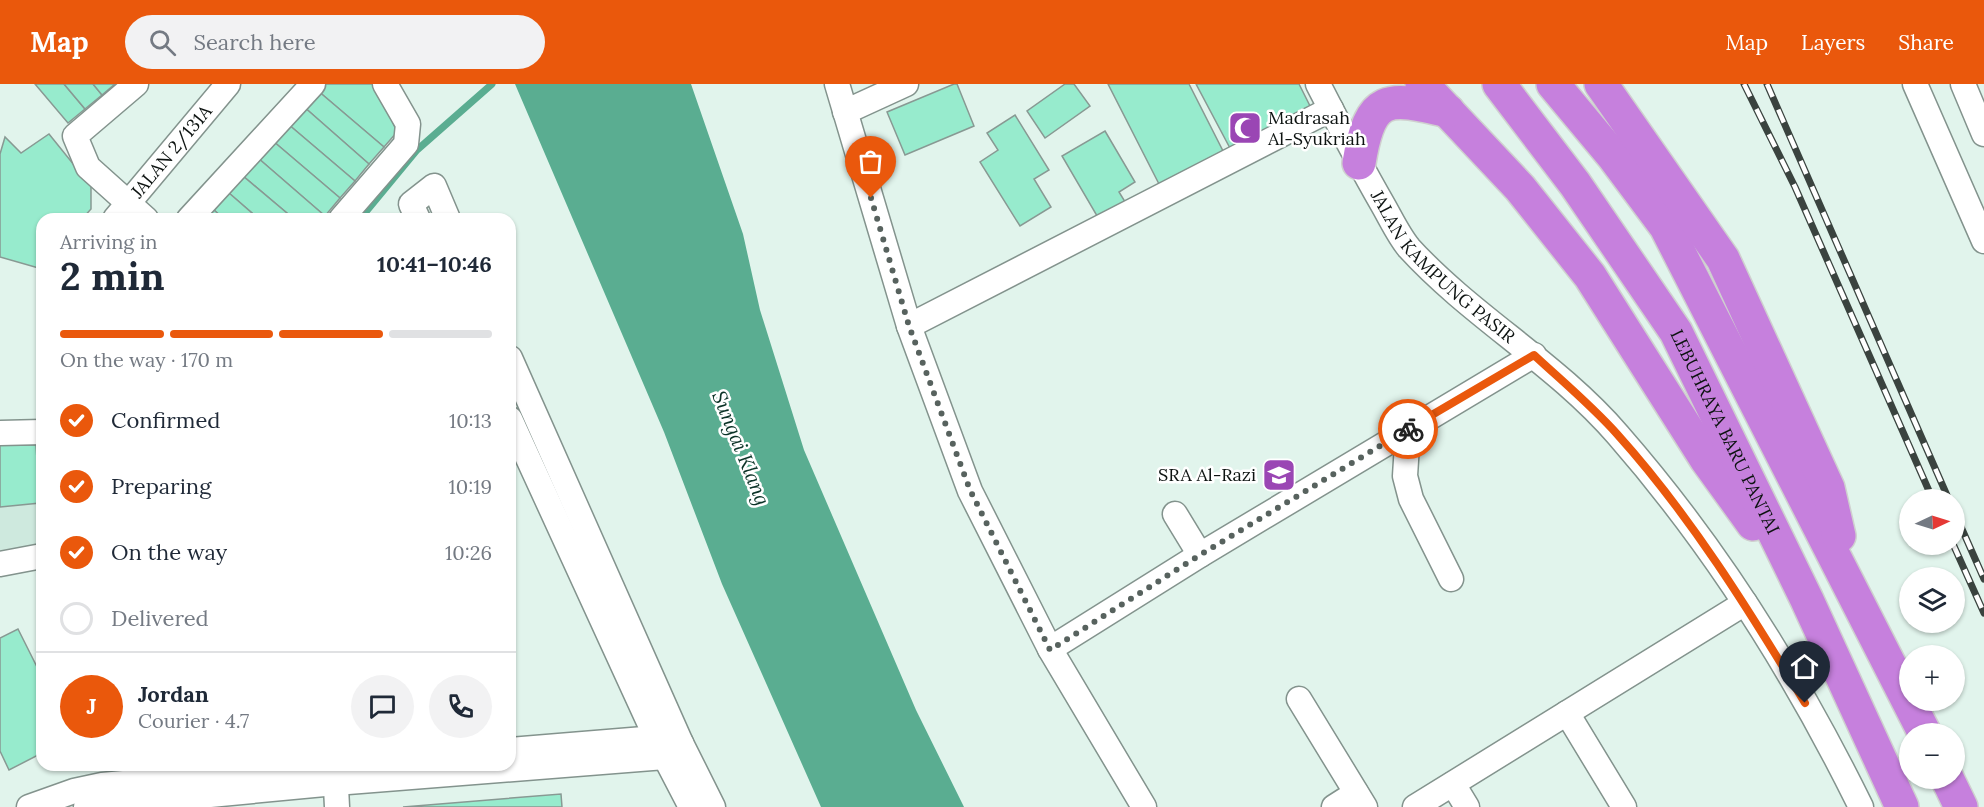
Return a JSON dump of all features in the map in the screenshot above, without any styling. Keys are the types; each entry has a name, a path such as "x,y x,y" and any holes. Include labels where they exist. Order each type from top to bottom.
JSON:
{"highway":[{"path":"1422,84 1520,188 1590,276 1706,459 1807,600"},
{"name":"LEBUHRAYA BARU PANTAI","path":"1498,84 1575,184 1676,332 1807,600 1902,807"},
{"path":"1553,84 1613,156 1666,227 1850,584 1919,723"},
{"path":"1600,84 1723,259 1828,488 1850,584"},
{"path":"1359,163 1368,121 1384,106 1397,101 1407,101 1448,111"},
{"path":"1952,789 1961,807"}],"street":[{"path":"122,210 88,167 75,136 136,84"},
{"name":"JALAN 2/131A","path":"122,210 228,84"},
{"path":"195,213 313,84"},
{"path":"346,213 406,144 408,124 385,84"},
{"path":"837,84 909,326 970,490 1050,650 1144,807"},
{"path":"845,112 906,84"},
{"name":"JALAN KAMPUNG PASIR","path":"1318,84 1359,163 1407,246 1450,290 1534,355 1617,433 1676,508 1745,603 1829,743 1861,807"},
{"path":"1915,84 1984,241"},
{"path":"1963,84 1984,134"},
{"path":"909,326 1331,109"},
{"path":"415,213 411,204 434,186 445,213"},
{"path":"1050,650 1200,555 1534,355"},
{"path":"516,373 691,807"},
{"path":"1408,429 1405,476 1411,500 1451,579"},
{"path":"516,431 667,746 713,807"},
{"path":"0,433 36,432"},
{"path":"1175,514 1200,555"},
{"path":"0,564 36,557"},
{"path":"1415,807 1745,603"},
{"path":"1299,699 1360,800 1334,807"},
{"path":"1567,713 1624,807"},
{"path":"516,750 667,746"},
{"path":"516,764 667,746"},
{"path":"29,807 74,791 102,785 254,771"},
{"path":"86,807 336,785 455,771"},
{"path":"1453,783 1467,807"}],"shaded area":[{"path":"36,504 36,562 0,570 0,507"}],"water":[{"name":"Sungai Klang","path":"515,84 691,84 743,234 760,310 804,450 916,710 964,807 821,807 722,584 664,432"}],"building":[{"path":"35,84 64,84 85,109 68,123"},
{"path":"64,84 93,84 102,95 85,109"},
{"path":"93,84 115,84 102,95"},
{"path":"322,84 376,84 397,132 384,147 317,90"},
{"path":"957,84 974,126 905,155 887,112"},
{"path":"1065,84 1074,84 1090,106 1045,138 1027,111"},
{"path":"1108,84 1189,84 1223,151 1159,184"},
{"name":"Madrasah Al-Syukriah","path":"1196,84 1299,84 1310,106 1231,150"},
{"path":"317,90 384,147 369,164 303,106"},
{"path":"303,106 369,164 355,181 288,124"},
{"path":"1015,115 1049,170 1034,179 1051,207 1020,226 980,162 998,150 987,133"},
{"path":"288,124 355,181 340,198 273,141"},
{"path":"1105,131 1135,182 1119,192 1127,205 1100,221 1062,156"},
{"path":"49,134 91,186 91,209 87,213 36,213 36,267 0,257 0,154 5,137 21,153"},
{"path":"273,141 340,198 328,213 322,213 258,158"},
{"path":"258,158 322,213 287,213 243,176"},
{"path":"243,176 287,213 252,213 229,193"},
{"path":"229,193 252,213 217,213 214,210"},
{"path":"0,445 36,445 36,503 0,507"},
{"path":"18,629 36,665 36,756 9,770 0,751 0,638"},
{"path":"561,794 562,807 403,807"}],"waterway":[{"path":"365,213 417,150 492,84"}],"railway":[{"path":"1744,84 1795,187 1928,489"},
{"path":"1767,84 1944,489"},
{"path":"1965,536 1984,579"},
{"path":"1958,555 1984,613"}],"way so far":[{"path":"871,198 909,326 970,490 1050,650 1200,555 1408,429"}],"place":[{"name":"Madrasah Al-Syukriah","path":"1245,128"},
{"name":"SRA Al-Razi","path":"1279,475"}],"route":[{"path":"1408,429 1534,355 1617,433 1676,508 1745,603 1805,703"}]}
